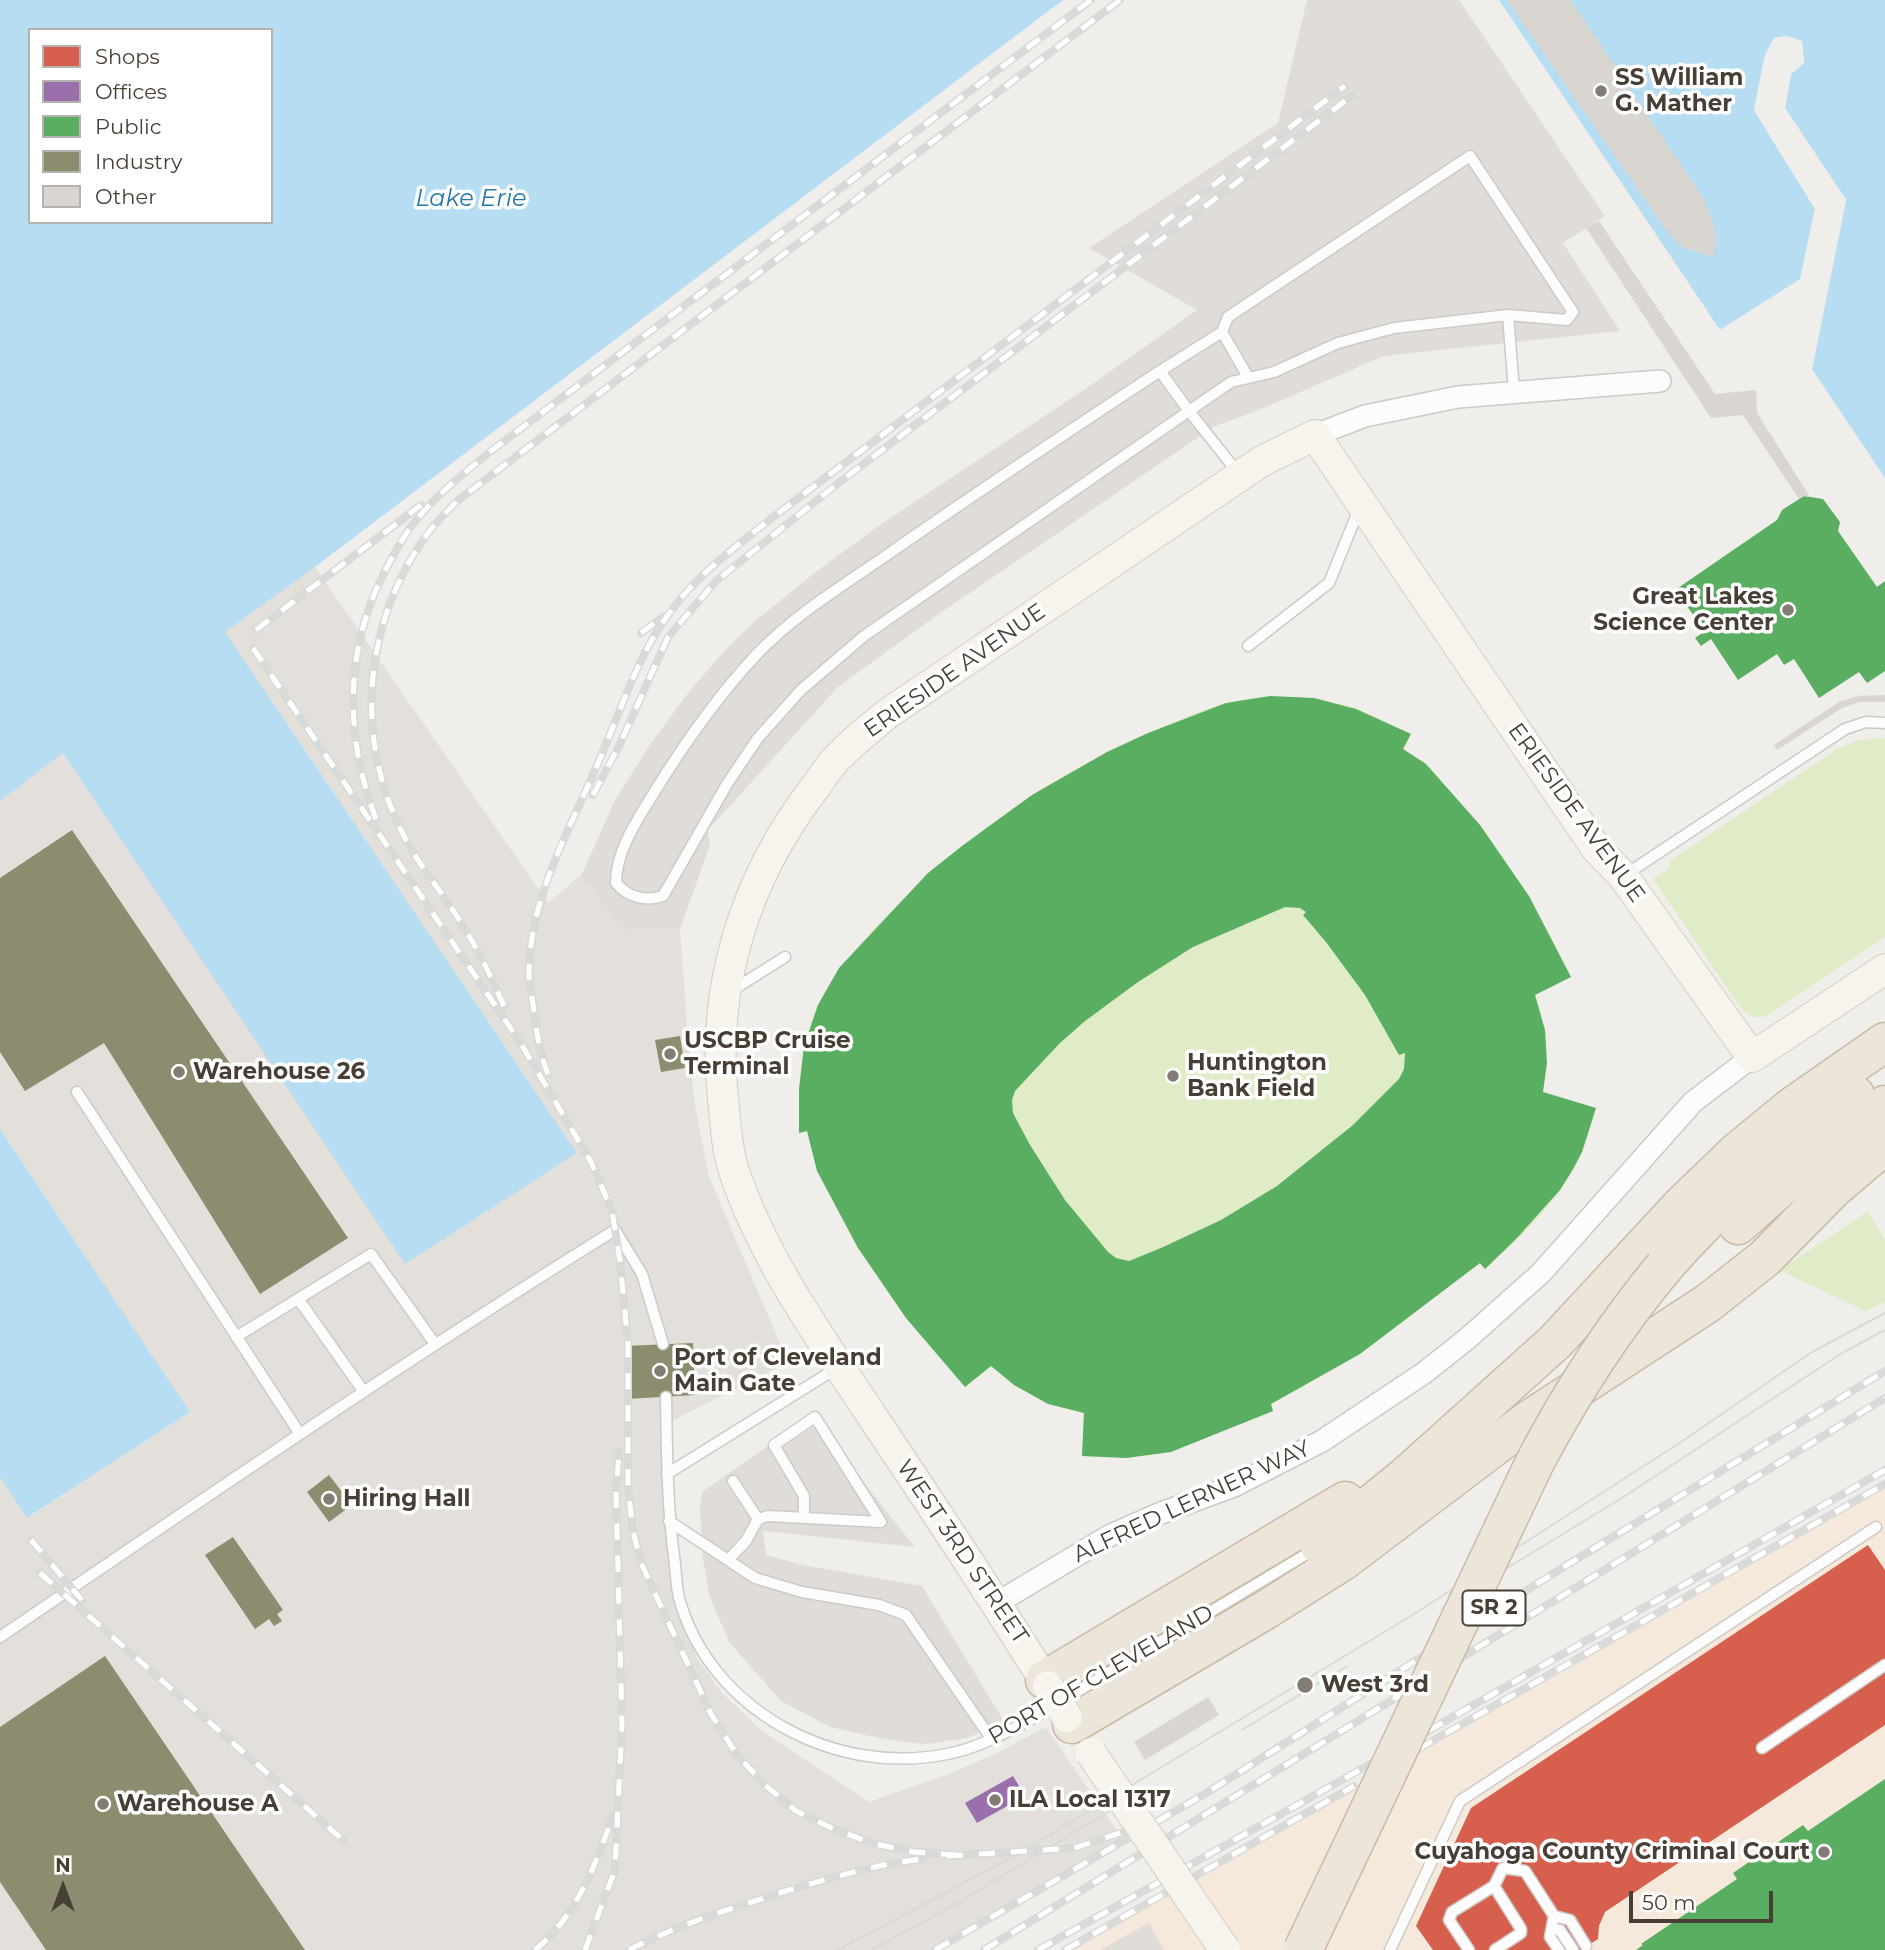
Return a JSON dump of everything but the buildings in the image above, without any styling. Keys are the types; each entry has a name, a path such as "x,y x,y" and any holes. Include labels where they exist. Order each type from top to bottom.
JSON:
{"highway":[{"path":"1320,1546 1406,1476 1574,1323 1682,1205 1738,1152 1793,1106 1885,1042"},
{"name":"SR 2","path":"1332,1950 1569,1453 1674,1275 1715,1211 1760,1168 1814,1124 1885,1073"},
{"name":"SR 2","path":"1303,1950 1535,1462 1569,1399 1602,1347 1674,1275 1727,1236 1786,1181 1835,1141 1885,1105"},
{"path":"1077,1731 1343,1561 1530,1420 1737,1283 1834,1188 1885,1145"},
{"path":"1046,1683 1338,1505 1480,1409"},
{"path":"1320,1546 1377,1513 1464,1456 1530,1420"}],"street":[{"name":"ERIESIDE AVENUE","path":"727,1140 720,1069 720,1028 724,996 740,930 758,879 792,817 839,756 887,714 1262,461 1315,435 1365,416 1458,397 1660,381"},
{"name":"ERIESIDE AVENUE","path":"1315,435 1596,848 1623,876 1752,1057"},
{"path":"1752,1057 1885,969"},
{"name":"ALFRED LERNER WAY","path":"997,1603 1109,1536 1234,1486 1322,1441 1424,1373 1533,1281 1693,1102 1752,1057"},
{"name":"WEST 3RD STREET","path":"727,1140 733,1168 763,1242 839,1366 997,1603 1077,1731 1225,1950"}],"lane":[{"path":"1470,156 1573,312 1567,320 1508,315 1394,328 1338,343 1274,372 1231,382 853,645 801,690 758,738 727,784 663,896 652,900 625,893 617,883 617,870 633,828 676,757 757,654 795,620 942,516 1160,370 1222,332 1228,317 1470,156"},
{"path":"1508,315 1514,391"},
{"path":"1222,332 1248,377"},
{"path":"1160,370 1240,476"},
{"path":"1248,646 1329,583 1362,503"},
{"path":"1623,876 1845,729 1866,722 1885,723"},
{"path":"724,996 785,957"},
{"path":"78,1092 300,1434"},
{"path":"0,1637 300,1434 615,1230 642,1274 663,1344"},
{"path":"236,1337 371,1254 435,1345"},
{"path":"299,1300 364,1392"},
{"path":"667,1474 839,1366"},
{"name":"PORT OF CLEVELAND","path":"666,1397 669,1521 679,1598 704,1654 740,1698 760,1713 805,1738 865,1756 899,1759 935,1757 992,1740 1320,1546"},
{"path":"758,1519 768,1517 881,1522 815,1417 774,1445 804,1496 804,1518"},
{"path":"733,1481 758,1519"},
{"path":"728,1560 746,1541 758,1519"},
{"path":"669,1521 755,1578 802,1592 879,1605 906,1615 992,1740"},
{"path":"1390,1950 1460,1801 1876,1527"},
{"path":"1762,1748 1885,1665"},
{"path":"1469,1950 1449,1920 1452,1912 1494,1886 1503,1868 1525,1871 1554,1916 1550,1937 1559,1950"},
{"path":"1494,1886 1521,1929 1521,1933 1495,1950"},
{"path":"1554,1916 1570,1920 1587,1946"},
{"path":"1553,1929 1560,1930 1573,1950"}],"shaded area":[{"path":"1307,0 1459,0 1605,216 1563,243 1620,331 1384,356 1215,426 936,616 838,687 708,830 710,845 680,929 621,930 582,874 615,800 649,746 688,693 726,649 755,621 877,527 1088,387 1197,310 1089,248 1278,123"},
{"path":"315,567 548,903 582,874 621,930 680,929 695,1106 709,1177 788,1362 666,1424 676,1604 697,1658 722,1693 763,1732 869,1802 949,1774 1046,1727 1124,1841 929,1950 0,1950 0,1477 28,1518 190,1412 0,1129 0,801 63,753 405,1263 577,1153 224,632"},
{"path":"811,1416 915,1547 763,1531 766,1555 803,1565 922,1586 1005,1723 967,1738 926,1744 883,1739 830,1727 781,1701 729,1642 710,1597 703,1560 700,1509 702,1492"},
{"path":"1885,1484 1885,1950 1065,1950 1806,1529"},
{"path":"1149,1923 1164,1950 1100,1950"}],"green space":[{"name":"Huntington Bank Field","path":"1270,696 1314,698 1356,708 1411,734 1403,749 1426,764 1480,825 1529,896 1571,977 1536,995 1545,1043 1543,1092 1596,1108 1575,1167 1541,1215 1485,1269 1479,1264 1360,1354 1271,1404 1273,1411 1171,1452 1126,1458 1082,1456 1083,1413 1034,1396 991,1366 965,1387 906,1318 858,1248 817,1171 808,1132 799,1133 800,1084 807,1035 818,1004 840,968 916,886 982,830 1053,782 1129,742 1213,707"},
{"path":"1885,738 1885,937 1765,1017 1754,1017 1743,1011 1653,879 1670,868 1669,861 1837,749 1858,740"},
{"path":"1868,1211 1885,1240 1885,1302 1865,1311 1779,1270"}],"water":[{"name":"Lake Erie","path":"0,0 1063,0 315,567 225,632 577,1153 405,1264 63,753 0,801"},
{"path":"1499,0 1885,0 1885,478 1812,369 1846,200 1785,108 1791,74 1804,63 1802,42 1787,36 1774,38 1765,55 1754,110 1815,209 1800,280 1720,330"},
{"path":"0,1129 190,1412 27,1518 0,1477"}],"pier":[{"path":"1787,36 1802,41 1804,63 1791,74 1785,108 1846,200 1812,369 1808,369 1842,200 1782,109 1788,72 1801,61 1799,44 1787,39 1776,41 1769,56 1758,110 1819,208 1803,280 1722,333 1720,330 1800,279 1815,209 1754,110 1765,55 1774,38"}],"tram line":[{"path":"838,1950 1020,1853 1414,1614 1681,1442 1812,1352 1885,1313"},
{"path":"1442,1608 1625,1496 1842,1353 1885,1330"},
{"path":"1242,1730 1347,1666"},
{"path":"872,1950 963,1900 1126,1801"}],"railway":[{"path":"376,819 366,788 354,727 355,665 370,605 393,555 413,524 450,486 491,451 1091,0"},
{"path":"504,1006 458,918 407,842 385,792 376,755 372,717 373,679 379,642 389,605 405,570 425,537 457,501 1120,0"},
{"path":"548,1074 539,1044 529,980 531,945 545,887 633,678 660,627 681,598 716,563 768,521 1345,86"},
{"path":"593,795 619,746 668,637 716,581 841,481 1353,95"},
{"path":"256,630 421,505"},
{"path":"641,633 663,617"},
{"path":"253,648 520,1042 591,1162 612,1211 620,1261 628,1345 628,1489 633,1531 641,1563 711,1714 737,1755 765,1785 796,1811 836,1830 875,1844 914,1852 956,1855"},
{"path":"935,1950 1208,1792 1562,1568 1885,1371"},
{"path":"984,1950 1885,1398"},
{"path":"585,1950 615,1870 622,1723 616,1493 619,1452"},
{"path":"1038,1950 1885,1470"},
{"path":"1390,1765 1885,1484"},
{"path":"31,1540 82,1600"},
{"path":"40,1573 343,1840"},
{"path":"1065,1950 1354,1786"},
{"path":"535,1950 562,1922 583,1889 613,1816"},
{"path":"947,1856 1074,1848 1126,1831"},
{"path":"629,1950 687,1924 786,1891 871,1868 923,1859"}],"place":[{"name":"SS William G. Mather","path":"1601,91"},
{"name":"Great Lakes Science Center","path":"1788,610"},
{"name":"USCBP Cruise Terminal","path":"670,1054"},
{"name":"Warehouse 26","path":"179,1072"},
{"name":"Huntington Bank Field","path":"1173,1076"},
{"name":"Port of Cleveland Main Gate","path":"660,1371"},
{"name":"Hiring Hall","path":"329,1499"},
{"name":"West 3rd","path":"1305,1685"},
{"name":"ILA Local 1317","path":"995,1800"},
{"name":"Warehouse A","path":"103,1804"},
{"name":"Cuyahoga County Criminal Court","path":"1824,1852"}]}
